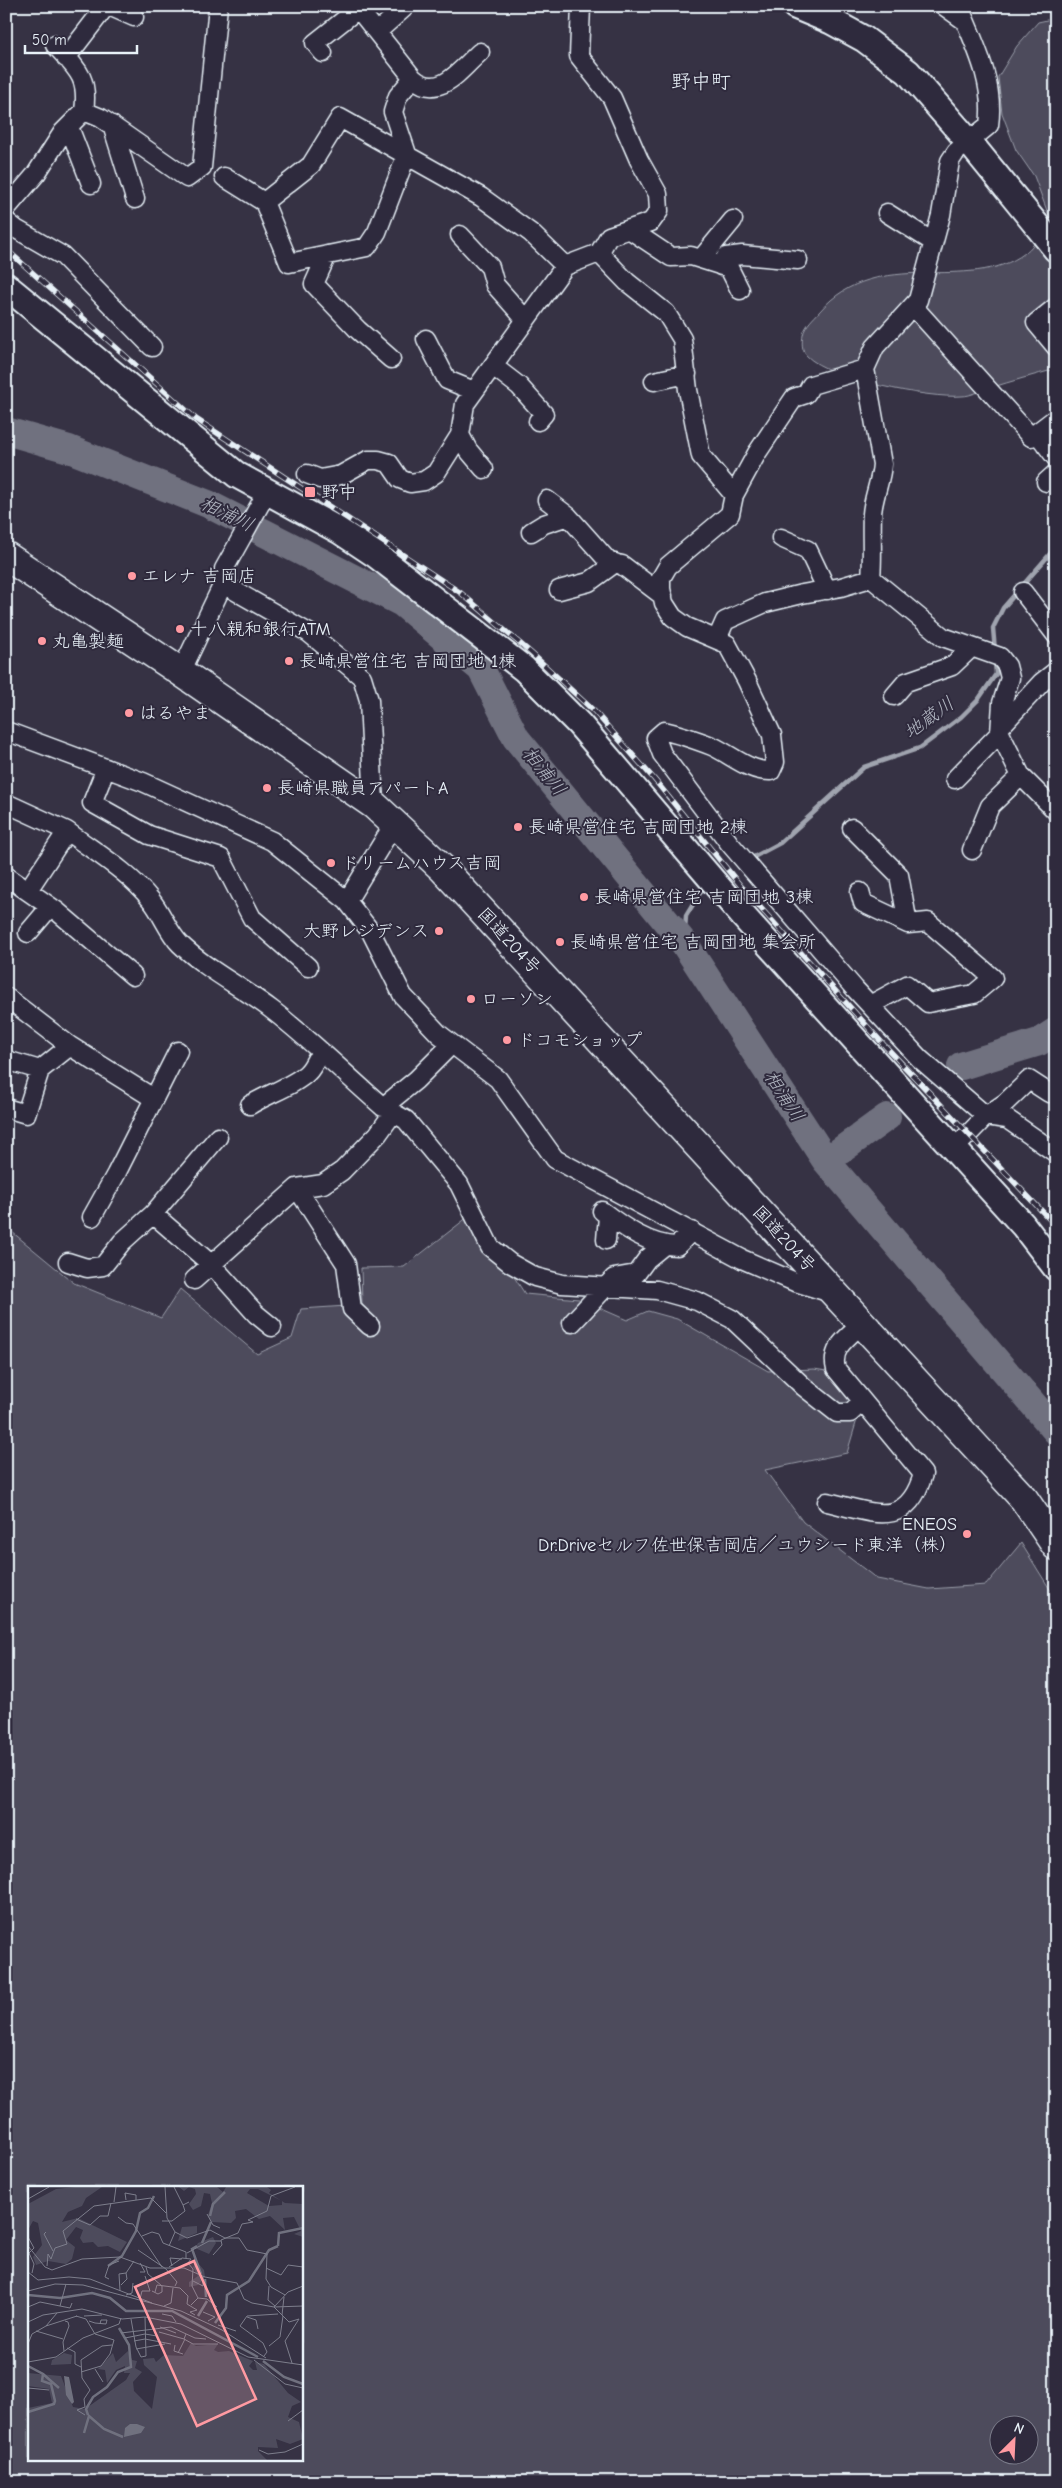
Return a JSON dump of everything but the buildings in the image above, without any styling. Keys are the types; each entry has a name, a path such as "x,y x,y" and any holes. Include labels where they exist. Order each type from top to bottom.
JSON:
{"highway":[{"name":"国道204号","path":"6,556 181,672 374,804 443,869 1024,1499 1056,1546"}],"street":[{"path":"6,209 36,174 69,127 84,111 87,92 79,72 61,51 108,6 134,17"},
{"path":"84,111 102,118 187,178 202,167 218,6"},
{"path":"307,474 320,479 342,475 368,460 378,460 388,464 400,479 410,483 424,481 436,473 460,435 465,404 565,266 599,253 609,236 651,222 659,211 658,194 639,160 612,98 579,56 581,6"},
{"path":"794,6 830,21 864,39 908,72 970,142 1056,249"},
{"path":"871,578 873,555 872,513 882,464 865,369 875,347 918,300 934,242 950,161 956,152 989,125 991,107 985,72 962,13 944,6"},
{"path":"323,52 315,43 357,8 413,78 422,86 432,88 444,84 480,52"},
{"path":"376,32 404,8"},
{"path":"224,177 264,202 288,263 367,247 377,232 407,154 393,112 398,96 413,78"},
{"path":"264,202 311,165 340,118 407,154 495,207 531,233 565,266"},
{"path":"112,125 136,199"},
{"path":"69,127 91,184"},
{"path":"887,213 934,242"},
{"path":"701,259 733,220"},
{"path":"6,221 16,229 63,256 152,347"},
{"path":"629,229 671,257 691,256 729,268 740,290"},
{"path":"460,235 471,254 490,267 494,285 526,320"},
{"path":"599,253 627,282 670,318 682,338 701,456 734,496"},
{"path":"328,255 314,284 358,330 391,359"},
{"path":"721,266 726,256 742,255 798,260"},
{"path":"6,286 237,475 262,501 340,531 376,555 524,669 579,724 743,916 1024,1225 1056,1268"},
{"path":"913,306 1001,415 1031,437 1056,418"},
{"path":"1056,307 1036,324 1056,347"},
{"path":"426,339 447,380 474,391"},
{"path":"493,366 519,386 544,414 538,421"},
{"path":"865,369 811,385 806,394 794,398 757,453 734,496 730,514 668,566 661,578 663,596 672,616 687,628 727,644 747,681 772,735 775,762 771,771 758,771 712,746 680,734 664,731 656,738 662,754 730,844 870,1005 920,1059 986,1116 1007,1119 1056,1153"},
{"path":"654,380 687,374"},
{"path":"1037,433 1056,458"},
{"path":"460,435 468,450 484,469"},
{"path":"547,500 568,516 609,562 622,565 663,596"},
{"path":"181,672 224,576 262,501"},
{"path":"531,532 544,524 568,516"},
{"path":"781,538 808,550 827,590"},
{"path":"559,590 589,582 614,563"},
{"path":"224,576 309,633 362,677 369,700 374,804"},
{"path":"717,639 725,621 764,603 827,590 871,578"},
{"path":"871,578 943,637 1000,657 1007,666 1010,678 1002,703 1001,730 1021,776 1056,811"},
{"path":"1023,592 1056,635"},
{"path":"894,696 906,682 952,666 971,648"},
{"path":"955,779 1001,730 1042,682 1056,671"},
{"path":"6,731 143,782 272,842 347,901 371,932 403,996 439,1034 498,1079 555,1159 742,1259 778,1275 834,1294"},
{"path":"106,768 92,803 149,835 221,858 252,918 308,967"},
{"path":"972,850 990,806 1021,776"},
{"path":"6,803 29,807 60,833 126,872 152,901 178,942 203,963 232,981 273,1012 388,1110 406,1120 459,1184 490,1247 510,1263 535,1277 562,1284 657,1290 697,1301 732,1319 804,1387 838,1413 850,1413 862,1402"},
{"path":"6,814 60,833"},
{"path":"347,901 394,824"},
{"path":"861,830 899,875 908,924"},
{"path":"28,890 60,833"},
{"path":"6,875 50,906 134,976"},
{"path":"860,892 863,903 908,924 928,922 997,978 974,994 928,1003 907,985 870,1005"},
{"path":"28,933 50,906"},
{"path":"6,997 70,1046 153,1098"},
{"path":"194,1280 296,1188 323,1184 342,1171 378,1134 388,1110 452,1044"},
{"path":"6,1108 26,1114 40,1070 70,1046"},
{"path":"92,1217 116,1174 178,1051"},
{"path":"250,1105 267,1094 300,1080 309,1072 320,1052"},
{"path":"6,1060 40,1070"},
{"path":"954,1149 986,1116 1029,1080 1045,1085"},
{"path":"68,1262 87,1268 103,1266 122,1242 153,1214 218,1137"},
{"path":"296,1188 346,1264 352,1309 370,1326"},
{"path":"153,1214 212,1265 256,1314 272,1327"},
{"path":"606,1240 605,1214 620,1224 663,1246 677,1246 692,1231"},
{"path":"572,1322 614,1278 636,1274 647,1259 663,1246"},
{"path":"827,1502 885,1514 906,1508 918,1492 923,1474 836,1369 833,1360 836,1349 862,1324"}],"shaded area":[{"path":"1056,18 1056,369 969,395 947,396 904,391 857,380 819,364 807,356 802,343 804,331 820,311 843,291 868,280 895,275 978,270 1003,265 1025,253 1037,241 1049,216 1034,176 1016,150 1002,113 998,77 1017,46 1038,22"},
{"path":"473,1213 525,1294 579,1299 627,1320 648,1311 677,1319 768,1371 814,1369 846,1374 862,1403 847,1453 765,1470 803,1522 877,1579 929,1589 986,1585 1021,1543 1056,1599 1056,2482 6,2482 6,1227 74,1283 161,1318 180,1289 257,1354 292,1338 301,1309 362,1305 361,1268 404,1267"}],"waterway":[{"name":"相浦川","path":"6,431 69,449 208,504 402,603 481,669 516,738 684,943 826,1161 1056,1431"},
{"name":"地蔵川","path":"995,651 993,628 1003,608 1056,547"},
{"name":"地蔵川","path":"750,859 780,843 864,767 920,748 961,717 978,700 996,674 995,661"},
{"name":"地蔵川","path":"684,943 686,916 703,888"},
{"path":"961,1066 1039,1042 1056,1031"},
{"path":"826,1161 887,1117"}],"railway":[{"path":"6,249 196,419 461,593 530,652 594,711 654,779 740,885 885,1046 1056,1226"}],"place":[{"name":"野中","path":"310,492"},
{"name":"エレナ 吉岡店","path":"132,576"},
{"name":"十八親和銀行ATM","path":"180,629"},
{"name":"丸亀製麺","path":"42,641"},
{"name":"長崎県営住宅 吉岡団地 1棟","path":"289,661"},
{"name":"はるやま","path":"129,713"},
{"name":"長崎県職員アパートA","path":"267,788"},
{"name":"長崎県営住宅 吉岡団地 2棟","path":"518,827"},
{"name":"ドリームハウス吉岡","path":"331,863"},
{"name":"長崎県営住宅 吉岡団地 3棟","path":"584,897"},
{"name":"大野レジデンス","path":"439,931"},
{"name":"長崎県営住宅 吉岡団地 集会所","path":"560,942"},
{"name":"ローソン","path":"471,999"},
{"name":"ドコモショップ","path":"507,1040"},
{"name":"ENEOS Dr.Driveセルフ佐世保吉岡店／ユウシード東洋（株）","path":"967,1534"}],"district":[{"name":"野中町","path":"701,81"}]}
